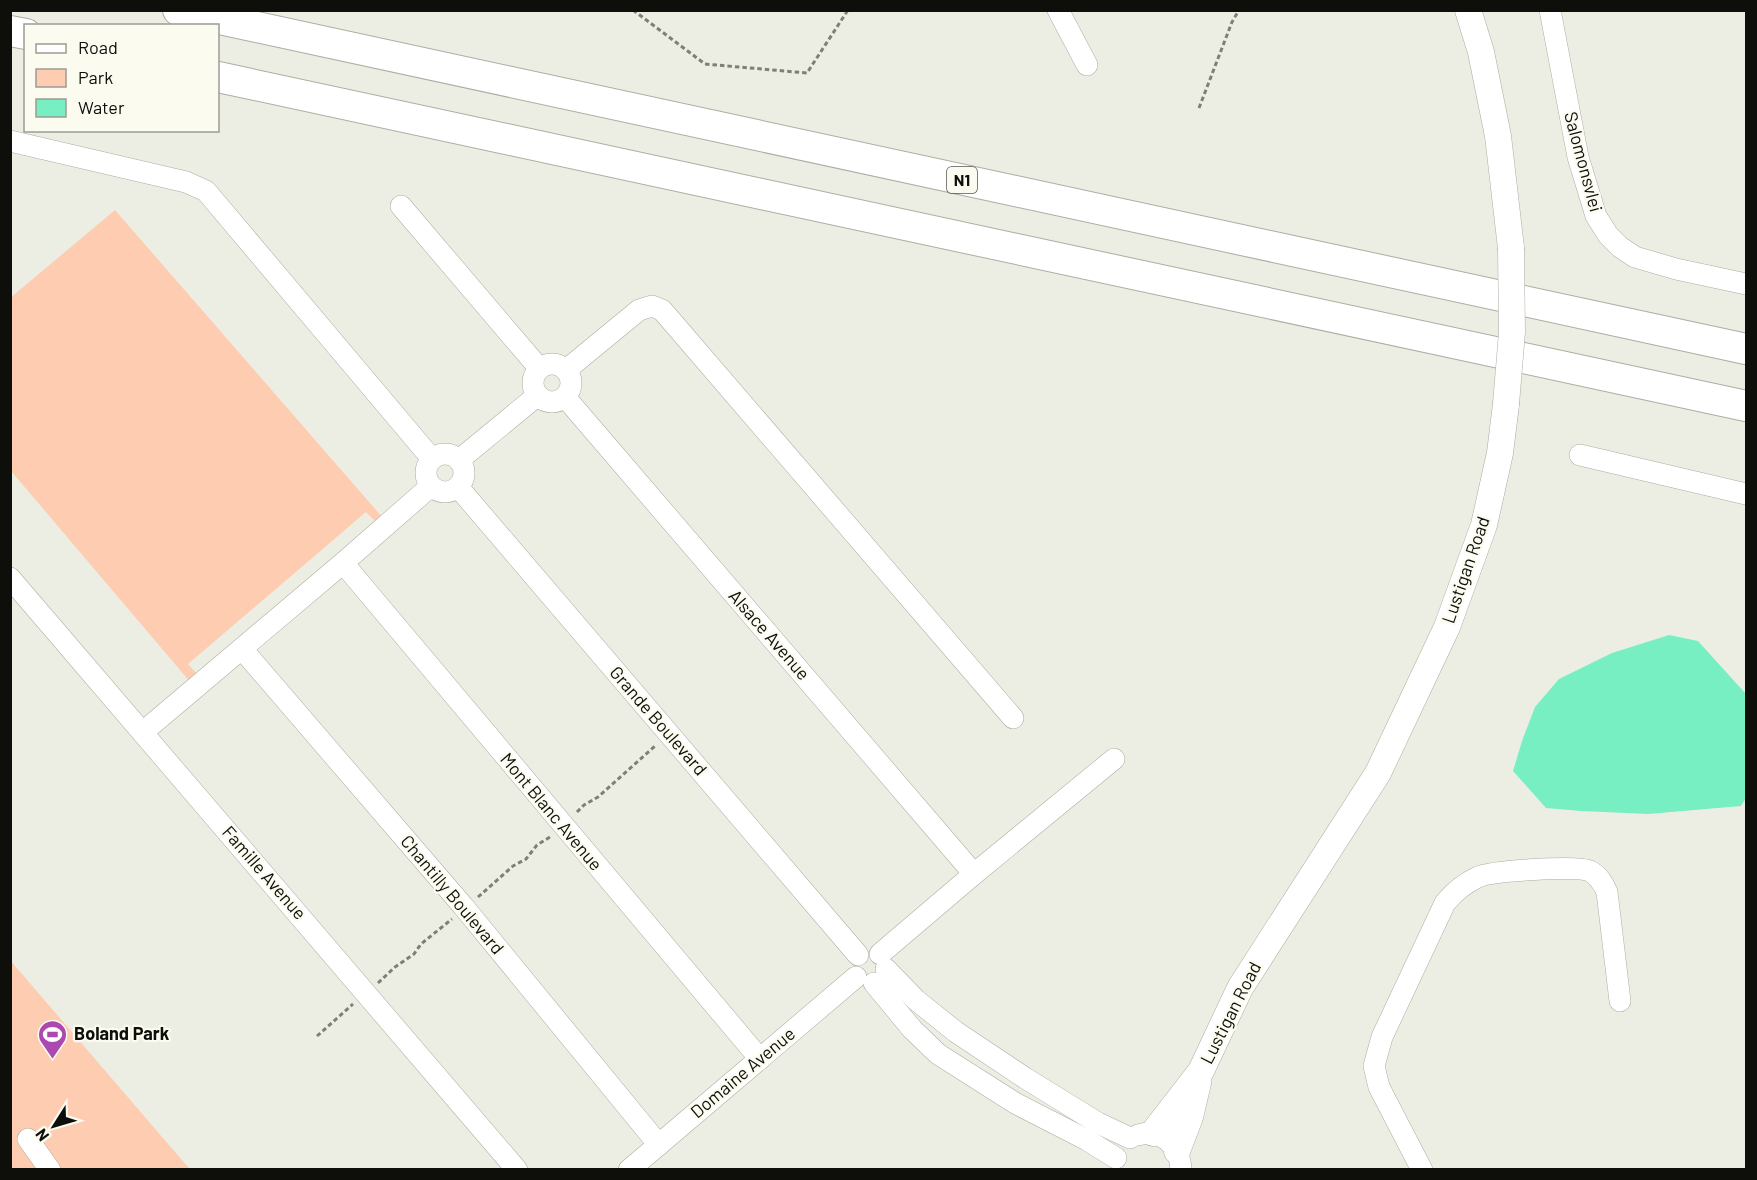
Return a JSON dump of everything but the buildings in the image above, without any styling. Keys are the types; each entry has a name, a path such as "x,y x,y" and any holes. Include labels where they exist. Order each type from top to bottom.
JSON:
{"highway":[{"name":"N1","path":"178,10 1746,349"},
{"path":"219,77 1746,406"}],"main road":[{"name":"Lustigan Road","path":"1179,1160 1201,1071 1240,988 1378,773 1447,627 1484,525 1500,453 1506,404 1512,332 1511,248 1498,136 1481,51 1468,10"},
{"name":"Lustigan Road","path":"1141,1136 1201,1071"}],"street":[{"path":"1058,10 1087,65"},
{"name":"Salomonsvlei","path":"1550,10 1578,157 1596,216 1608,235 1635,257 1676,269 1746,284"},
{"path":"10,141 186,182 206,191 432,459"},
{"path":"401,206 539,368"},
{"path":"566,370 639,310 652,306 662,310 1013,718"},
{"path":"548,364 558,364 566,370 571,379 570,389 565,397 556,401 546,401 538,395 533,386 534,376 539,368 548,364"},
{"path":"459,460 538,395"},
{"name":"Alsace Avenue","path":"565,397 974,874"},
{"path":"441,454 451,455 459,460 464,469 463,479 458,488 449,492 439,491 431,486 426,477 427,467 432,459 441,454"},
{"path":"1580,455 1746,494"},
{"path":"143,732 431,486"},
{"name":"Grande Boulevard","path":"458,488 858,955 853,964 874,971"},
{"name":"Mont Blanc Avenue","path":"343,563 760,1059"},
{"name":"Famille Avenue","path":"10,578 517,1170"},
{"name":"Chantilly Boulevard","path":"242,649 465,908 659,1145"},
{"name":"Domaine Avenue","path":"629,1170 760,1059 874,971 974,874 1114,759"},
{"path":"1422,1170 1379,1087 1374,1066 1382,1037 1445,903 1455,892 1479,876 1497,872 1582,868 1597,876 1607,892 1620,1001"},
{"path":"874,971 951,1028 1098,1123 1141,1136 1163,1136 1171,1143 1179,1160"},
{"path":"874,971 912,1029 934,1050 978,1080 1077,1135 1115,1164 1123,1143 1141,1136"},
{"path":"934,1050 951,1028"},
{"path":"978,1080 994,1057"},
{"path":"27,1139 50,1170"}],"path":[{"path":"633,10 705,64 807,73 848,10"},
{"path":"1199,108 1232,22 1239,10"},
{"path":"317,1036 395,967 414,954 421,944 513,866 526,859 537,845 549,838 584,805 598,797 669,734"}],"green space":[{"path":"115,210 383,518 377,523 366,512 188,664 199,676 191,683 11,471 10,298"},
{"name":"Boland Park","path":"10,960 181,1159 190,1169 11,1169"}],"water":[{"path":"1669,635 1698,641 1746,694 1746,798 1741,806 1648,814 1546,808 1513,771 1535,707 1559,679 1612,653"}],"place":[{"name":"Boland Park","path":"53,1060"}]}
